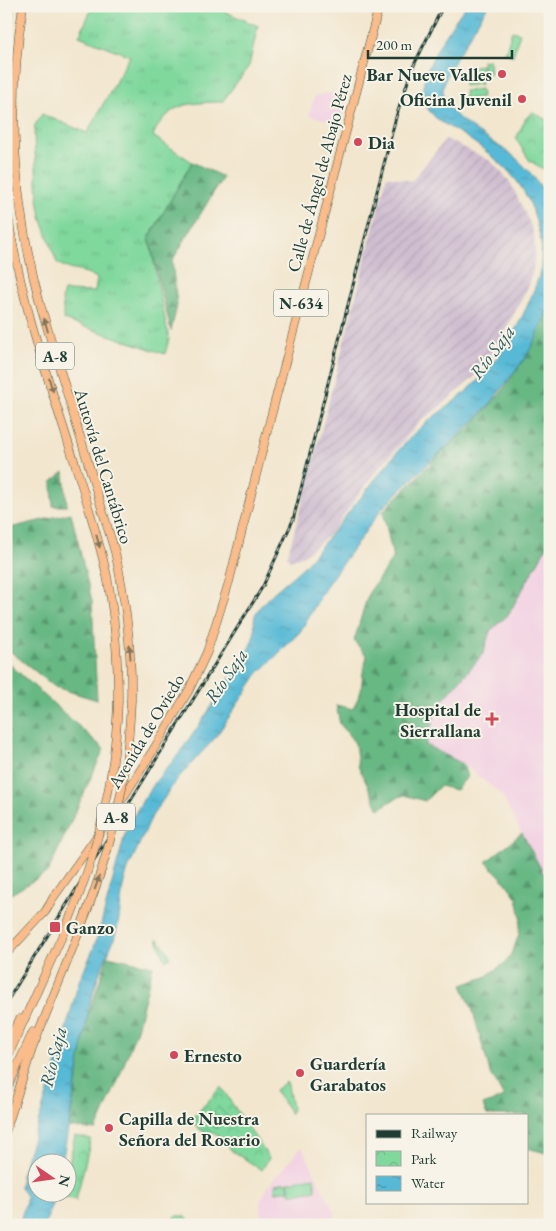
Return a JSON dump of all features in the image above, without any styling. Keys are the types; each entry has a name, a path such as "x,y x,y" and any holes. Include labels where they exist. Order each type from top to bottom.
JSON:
{"highway":[{"path":"6,29 9,6"},
{"name":"Autovía del Cantábrico","path":"23,6 16,67 14,113 16,160 22,220 30,265 39,300 114,552 124,600 129,637 131,700 125,768 117,816 100,874 80,929"},
{"name":"Calle de Ángel de Abajo Pérez","path":"243,522 379,6"},
{"name":"Autovía del Cantábrico","path":"6,202 25,300 93,523 105,568 114,621 118,701 110,787 89,868 68,924"},
{"name":"Avenida de Oviedo","path":"6,954 48,908 53,898 114,812 189,690 216,628 243,522"},
{"path":"6,1043 68,924"},
{"name":"A-8","path":"6,1060 68,924"},
{"path":"6,1130 32,1049 80,929"},
{"name":"A-8","path":"6,1091 80,929"}],"shaded area":[{"path":"350,89 340,124 309,115 315,96"},
{"path":"446,139 491,161 510,182 534,235 533,271 526,291 489,357 474,377 421,421 373,475 330,534 304,555 290,560 287,557 387,176 412,181"},
{"name":"Hospital de Sierrallana","path":"550,541 550,882 548,883 501,794 463,764 426,745 439,705 483,654 490,631 508,615"},
{"path":"301,1147 336,1216 322,1225 291,1225 290,1221 278,1225 266,1225 260,1209 260,1201 271,1182"}],"green space":[{"path":"93,6 212,6 258,26 249,66 222,102 179,107 163,119 153,136 192,162 149,238 169,339 165,354 64,320 62,298 64,291 95,292 97,278 57,263 41,217 38,199 35,125 42,114 87,133 130,56 79,36"},
{"path":"512,31 520,33 513,56 505,53"},
{"path":"489,60 490,75 483,76 482,61"},
{"path":"481,65 481,73 467,74 466,67"},
{"path":"480,76 481,84 464,86 463,78"},
{"path":"481,89 482,97 465,99 464,91"},
{"path":"533,112 550,122 550,173 530,161 516,139 526,118"},
{"path":"192,162 223,177 172,261 177,305 171,331 149,238"},
{"path":"550,306 550,541 508,615 490,631 483,654 438,706 426,745 463,764 467,777 456,790 440,786 425,801 404,795 379,809 358,766 355,743 340,724 336,705 353,709 361,691 367,656 354,641 368,594 393,558 383,511 443,451 469,428 500,394 527,355"},
{"path":"64,472 67,506 53,506 52,482"},
{"path":"71,513 92,601 97,700 55,687 6,648 6,529"},
{"path":"6,661 104,749 48,872 6,897"},
{"path":"522,833 548,882 550,882 550,1154 528,1148 528,1114 487,1114 483,1105 504,1097 490,1072 472,1008 462,985 485,977 505,963 513,951 519,934 521,917 517,898 503,879 486,862"},
{"path":"157,939 167,950 170,957 165,960"},
{"path":"108,956 153,966 137,1029 117,1083 96,1130 69,1127 86,1022"},
{"path":"286,1082 292,1109 291,1114 275,1090"},
{"path":"221,1087 269,1158 262,1170 232,1151 218,1136 213,1133 203,1132 194,1124 188,1123"},
{"path":"218,1107 228,1117 223,1122 213,1112"},
{"path":"211,1115 221,1124 216,1129 206,1120"},
{"path":"75,1136 91,1139 78,1192 78,1154 71,1154"},
{"path":"314,1177 316,1190 291,1194 288,1182"},
{"path":"287,1182 289,1190 276,1192 275,1184"},
{"path":"177,1216 186,1218 191,1225 171,1225"}],"water":[{"path":"466,6 488,6 449,72 443,90 445,100 460,119 516,158 542,188 549,200 550,306 527,355 491,403 381,510 328,583 300,632 257,675 215,738 178,778 152,816 128,869 123,886 118,926 98,977 89,1008 64,1154 28,1154 28,1204 52,1204 45,1225 19,1225 26,1201 26,1196 20,1187 21,1175 55,1070 79,981 93,950 100,928 127,827 155,782 178,755 244,657 253,638 255,616 260,606 306,564 415,433 461,396 492,365 509,341 523,315 536,284 542,256 540,235 529,201 524,192 503,166 473,142 438,120 424,101 424,83 427,72 438,48"}],"railway":[{"path":"6,1003 263,586 293,520 396,117 412,69 443,6"}],"place":[{"name":"Bar Nueve Valles","path":"502,74"},
{"name":"Oficina Juvenil","path":"522,99"},
{"name":"Dia","path":"358,142"},
{"name":"Hospital de Sierrallana","path":"492,719"},
{"name":"Ganzo","path":"55,927"},
{"name":"Ernesto","path":"174,1055"},
{"name":"Guardería Garabatos","path":"300,1073"},
{"name":"Capilla de Nuestra Señora del Rosario","path":"109,1128"}],"water label":[{"name":"Río Saja","path":"492,352"},
{"name":"Río Saja","path":"226,676"},
{"name":"Río Saja","path":"53,1057"}]}
